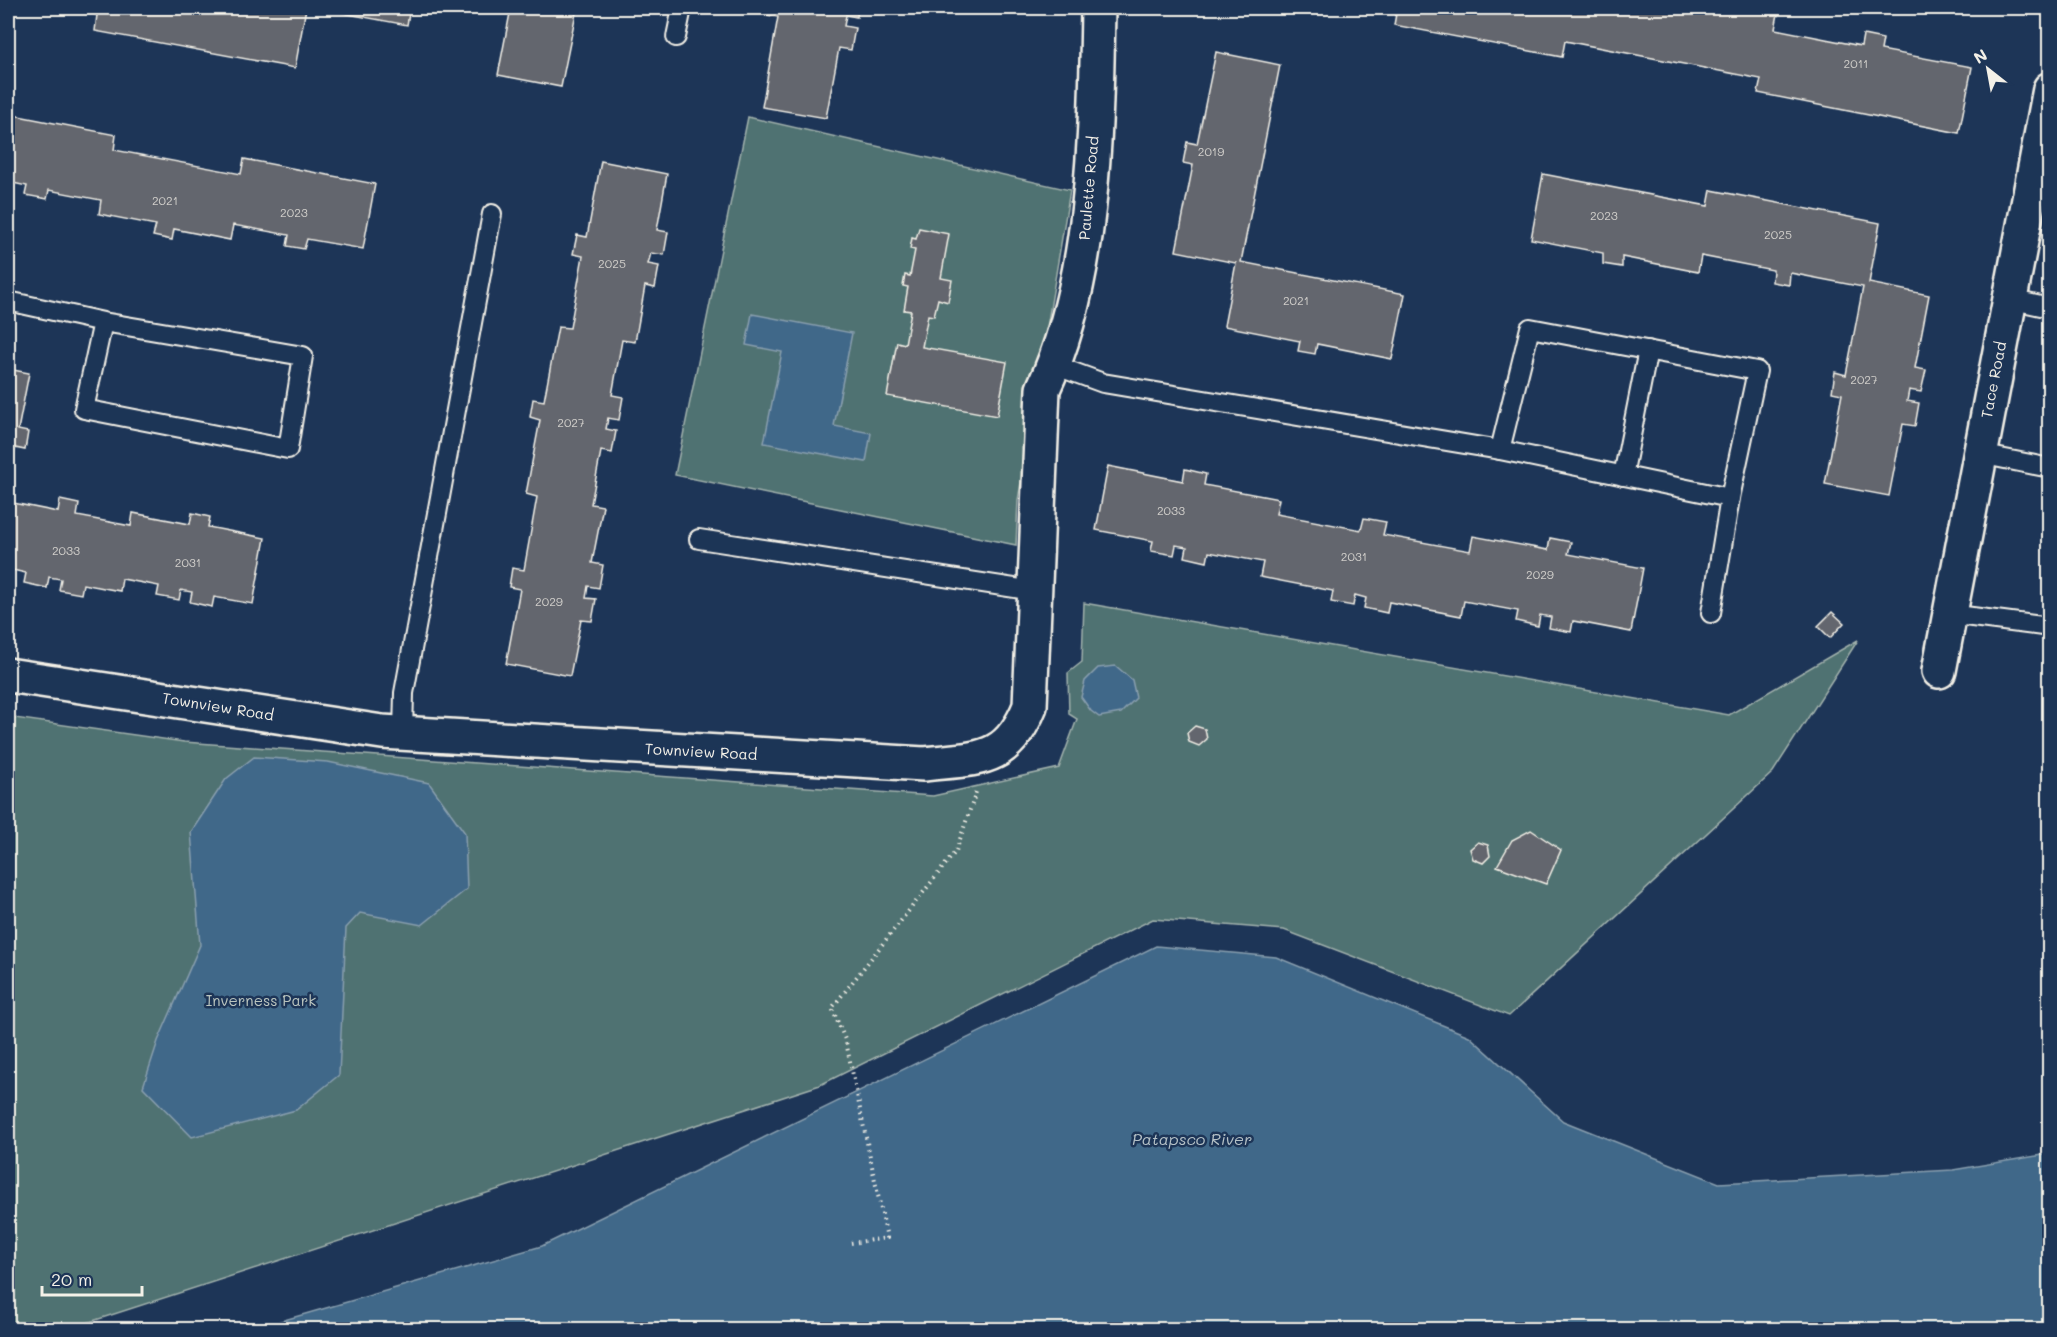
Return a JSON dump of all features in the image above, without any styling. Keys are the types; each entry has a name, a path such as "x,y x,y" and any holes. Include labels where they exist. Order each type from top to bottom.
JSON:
{"street":[{"name":"Paulette Road","path":"1054,365 1083,257 1096,116 1098,8"},
{"name":"Tace Road","path":"1939,671 2049,89"},
{"name":"Townview Road","path":"8,675 382,732 924,764 973,760 988,755 1009,742 1021,728 1030,706 1043,389 1054,365"}],"lane":[{"path":"676,37 682,8"},
{"path":"403,732 404,693 492,214"},
{"path":"2009,299 2049,308"},
{"path":"8,301 103,322 303,356 288,449 84,409 103,322"},
{"path":"1500,450 1530,327 1757,371 1730,498 1711,613"},
{"path":"1623,476 1648,350"},
{"path":"1054,365 1102,383 1500,450 1730,498"},
{"path":"1980,454 2049,468"},
{"path":"699,539 1034,591"},
{"path":"1949,614 2049,627"}],"path":[{"path":"851,1243 887,1238 846,1042 832,1008 956,851 988,755"}],"green space":[{"path":"748,117 1070,190 1018,500 1016,545 675,475"},
{"name":"Inverness Park","path":"1084,603 1729,715 1858,640 1773,772 1509,1016 1284,930 1153,919 820,1085 68,1329 8,1330 8,717 184,742 933,796 1059,768 1077,719 1069,714 1068,673 1082,662"}],"water":[{"path":"752,314 852,333 834,426 871,433 866,462 764,443 782,352 746,345"},
{"path":"1116,666 1132,680 1136,698 1121,713 1099,717 1091,711 1081,697 1085,681 1098,668"},
{"path":"254,757 328,762 429,783 465,833 467,889 422,925 360,913 346,928 339,1075 296,1110 192,1137 143,1087 158,1041 200,945 191,832 226,779"},
{"name":"Patapsco River","path":"1156,946 1276,957 1469,1036 1563,1121 1719,1183 1953,1170 2049,1154 2049,1329 253,1329 542,1246"}],"building":[{"path":"59,8 306,8 295,68 95,31 97,15"},
{"path":"343,8 410,8 407,25 342,13"},
{"path":"511,8 577,8 561,87 498,75"},
{"path":"769,8 858,8 857,17 846,15 844,26 855,28 851,50 839,48 826,118 762,107 778,17 767,15"},
{"path":"1397,8 1742,8 1778,14 1775,29 1861,46 1863,35 1883,39 1881,50 1972,67 1959,133 1758,93 1761,79 1565,41 1562,57 1394,25"},
{"path":"1216,52 1280,65 1241,262 1405,294 1392,359 1317,344 1315,354 1298,351 1300,341 1224,326 1236,263 1176,251 1193,165 1183,163 1187,142 1197,144"},
{"path":"8,114 116,135 114,150 241,174 244,159 375,184 363,249 307,239 304,249 287,246 289,235 233,225 230,240 174,229 172,240 153,236 156,225 99,214 101,200 49,190 47,199 25,195 27,186 8,182"},
{"path":"601,161 667,174 657,230 668,232 664,255 651,253 648,264 659,266 655,288 645,286 635,342 622,340 612,395 623,397 619,420 608,418 606,429 616,431 612,453 601,451 591,504 603,506 592,563 603,565 599,588 588,586 586,598 596,599 592,621 581,620 570,676 506,664 520,589 509,587 512,568 524,570 537,497 526,494 540,420 530,417 533,399 544,401 558,327 570,328 583,256 573,254 577,235 587,237"},
{"path":"1543,174 1708,206 1711,190 1880,223 1869,283 1929,295 1915,368 1926,370 1921,392 1909,390 1907,401 1919,403 1915,426 1903,424 1889,496 1825,484 1842,394 1832,392 1835,372 1846,375 1863,287 1790,273 1789,285 1772,282 1773,270 1701,256 1698,272 1622,257 1622,267 1603,264 1603,253 1531,239"},
{"path":"919,228 949,234 941,278 952,280 948,302 938,299 934,316 928,315 922,347 1007,362 997,416 887,396 897,342 905,344 911,311 904,310 908,287 903,286 905,275 910,276 915,250 910,249 912,238 916,239"},
{"path":"8,369 29,373 18,430 28,432 25,450 15,448 8,487"},
{"path":"1108,466 1183,481 1185,469 1206,474 1204,485 1279,499 1276,514 1361,530 1364,518 1386,522 1383,535 1470,551 1473,536 1548,550 1550,538 1571,542 1568,554 1643,568 1631,632 1573,621 1571,632 1549,628 1551,617 1540,615 1538,626 1516,621 1518,611 1464,601 1461,616 1389,602 1387,613 1364,608 1366,598 1355,595 1353,606 1331,602 1333,591 1260,577 1263,562 1209,552 1207,562 1185,557 1187,547 1176,545 1174,555 1151,551 1153,541 1096,530"},
{"path":"60,500 79,504 77,516 131,526 133,513 190,524 192,513 210,517 208,527 265,538 253,604 214,597 212,607 190,602 192,592 181,590 179,600 157,596 159,586 122,579 120,591 83,584 81,594 59,590 61,579 49,577 47,588 24,583 26,573 8,569 8,502 58,512"},
{"path":"1832,612 1844,623 1830,638 1818,626"},
{"path":"1195,726 1205,729 1207,739 1199,746 1189,742 1187,733"},
{"path":"1531,830 1561,850 1546,884 1497,866 1512,840"},
{"path":"1478,842 1488,845 1490,856 1483,863 1473,859 1470,849"}]}
